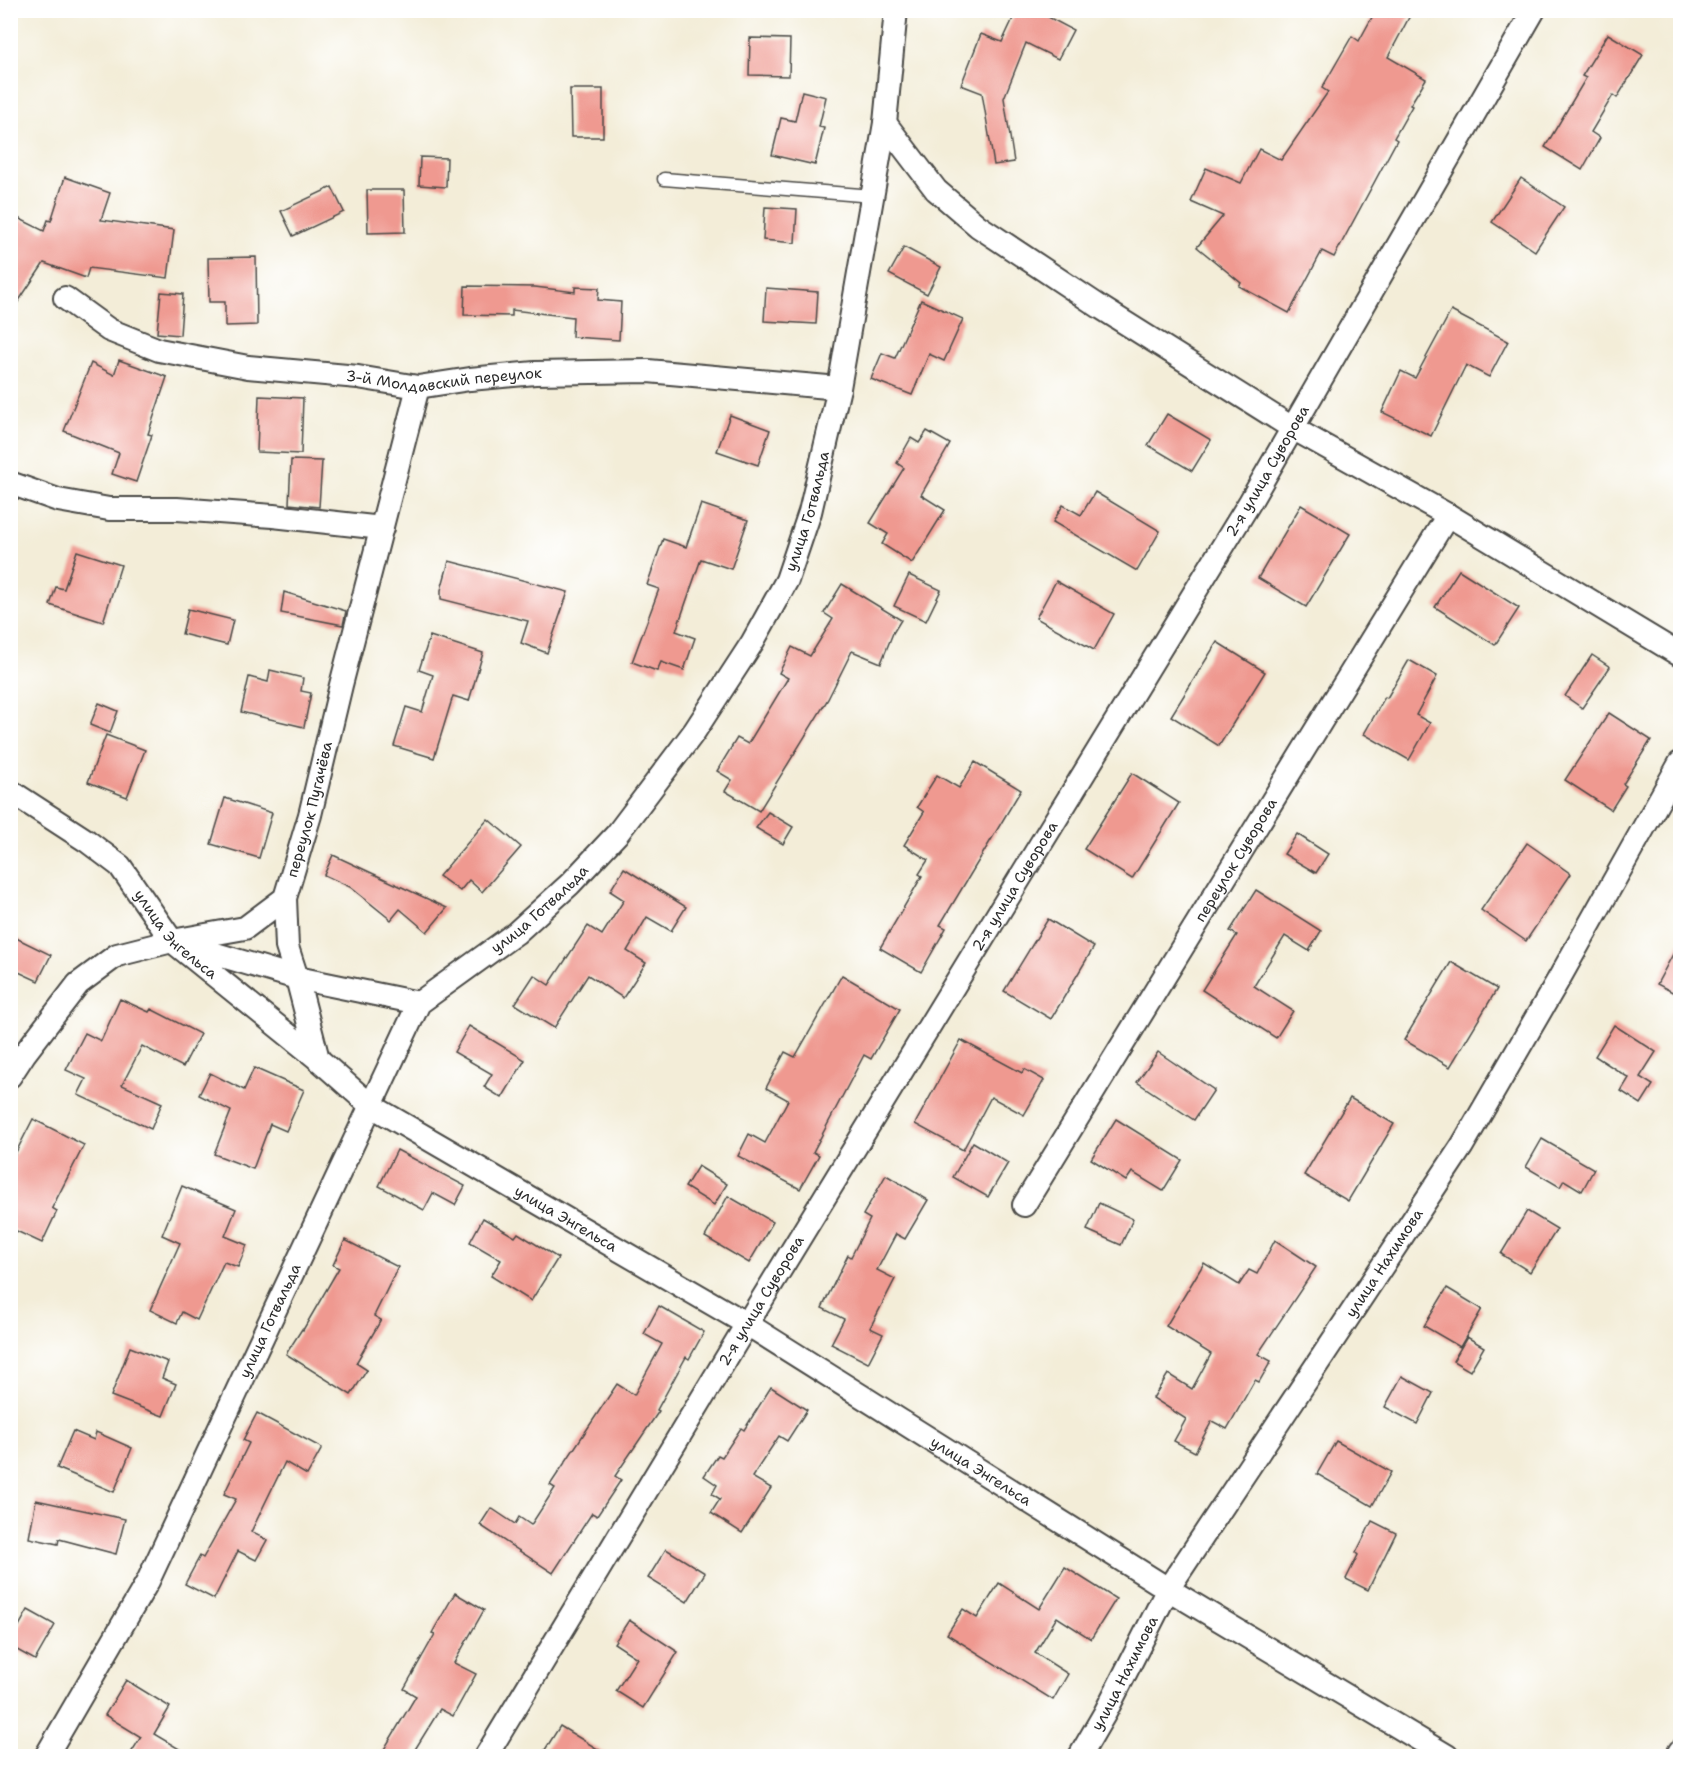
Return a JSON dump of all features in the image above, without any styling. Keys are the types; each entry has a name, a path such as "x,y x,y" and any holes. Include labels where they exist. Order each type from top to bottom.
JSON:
{"street":[{"name":"улица Готвальда","path":"46,1756 148,1581 419,1003 516,933 570,884 617,834 694,732 752,644 787,580 810,512 839,387 885,123 896,10"},
{"name":"2-я улица Суворова","path":"486,1756 1294,429 1534,10"},
{"path":"885,123 936,190 978,226 1100,307 1294,429 1448,515 1680,655"},
{"name":"3-й Молдавский переулок","path":"64,298 109,330 159,350 248,367 358,377 418,387 535,373 648,371 839,387"},
{"name":"переулок Пугачёва","path":"318,1059 297,978 286,947 285,898 310,815 418,387"},
{"path":"10,483 58,500 109,509 177,509 262,515 382,528"},
{"name":"переулок Суворова","path":"1024,1205 1448,515"},
{"name":"улица Нахимова","path":"1080,1756 1105,1713 1168,1589 1462,1146 1680,763"},
{"name":"улица Энгельса","path":"10,791 87,841 120,866 172,941 318,1059 370,1105 747,1324 1168,1589 1448,1756"},
{"path":"10,1076 78,984 117,955 172,941 245,928 285,898"},
{"path":"172,941 297,978 419,1003"},
{"path":"1677,1756 1680,1751"}],"lane":[{"path":"664,179 873,196"}],"building":[{"path":"1017,10 1035,10 1073,30 1058,59 1026,43 1004,98 1014,162 994,165 982,93 961,85 981,34 1002,42"},
{"path":"1376,10 1413,10 1388,57 1426,79 1410,105 1412,106 1394,138 1397,140 1334,257 1322,251 1289,313 1239,286 1241,283 1197,247 1223,216 1191,202 1206,168 1241,183 1259,149 1281,160 1328,92 1322,88 1352,36 1359,41"},
{"path":"1608,34 1643,55 1617,98 1613,95 1591,132 1600,138 1582,170 1545,147 1586,78 1582,76"},
{"path":"750,38 790,39 789,76 749,75"},
{"path":"570,89 603,89 603,137 571,137"},
{"path":"802,91 826,97 819,127 824,128 815,165 772,155 781,118 795,121"},
{"path":"420,157 447,158 446,187 419,185"},
{"path":"65,177 110,193 101,220 174,230 168,278 89,268 86,278 44,263 10,314 10,214 44,231 48,220 51,221"},
{"path":"1521,178 1564,207 1535,251 1492,222"},
{"path":"332,187 344,212 293,236 281,211"},
{"path":"367,190 404,190 405,232 368,233"},
{"path":"765,207 797,209 795,243 763,240"},
{"path":"904,247 941,267 927,294 889,274"},
{"path":"256,257 257,325 225,326 225,302 209,302 208,258"},
{"path":"465,286 535,287 575,292 575,287 599,288 598,300 621,302 619,340 572,337 573,317 512,310 512,316 464,315"},
{"path":"766,288 818,292 816,324 764,321"},
{"path":"161,292 183,294 180,335 157,333"},
{"path":"921,300 963,319 944,361 929,354 912,395 871,379 882,353 895,358"},
{"path":"1451,311 1508,341 1489,377 1466,365 1431,436 1382,412 1401,371 1415,378"},
{"path":"119,360 167,377 148,434 152,435 136,482 112,474 119,453 64,431 91,363 114,375"},
{"path":"259,396 303,398 301,454 257,452"},
{"path":"1167,414 1211,440 1192,471 1148,445"},
{"path":"730,415 770,430 758,465 717,451"},
{"path":"927,431 950,444 921,495 945,510 912,563 882,544 888,534 870,523 904,468 897,463 911,438 919,443"},
{"path":"291,460 322,461 319,507 289,504"},
{"path":"1095,492 1160,531 1137,571 1053,522 1063,505 1081,515"},
{"path":"701,504 748,520 731,569 701,559 676,631 695,638 684,670 661,662 657,671 632,662 659,589 647,585 663,539 686,547"},
{"path":"1301,505 1350,534 1306,607 1258,578"},
{"path":"77,551 121,565 103,622 50,605 56,587 64,589"},
{"path":"449,561 568,592 547,653 521,643 528,621 441,599 441,590"},
{"path":"1459,570 1519,608 1495,645 1435,607"},
{"path":"909,575 941,590 926,621 894,606"},
{"path":"1056,581 1114,614 1094,650 1036,618"},
{"path":"842,584 901,620 881,663 852,651 828,699 759,811 725,791 732,780 717,771 737,738 748,744 788,678 779,673 792,647 810,656 833,619 824,613"},
{"path":"284,592 346,611 343,625 281,613"},
{"path":"188,609 233,620 227,645 182,634"},
{"path":"430,636 483,653 469,701 453,696 434,758 394,746 406,707 422,712 433,675 419,670"},
{"path":"1217,642 1265,672 1219,746 1171,716"},
{"path":"1592,655 1610,667 1582,708 1565,696"},
{"path":"1409,660 1437,676 1416,715 1430,723 1409,760 1364,734"},
{"path":"270,670 303,678 301,691 311,693 304,727 241,712 249,677 268,682"},
{"path":"99,703 118,711 110,733 90,725"},
{"path":"1609,713 1651,740 1623,784 1626,786 1611,810 1565,780"},
{"path":"106,735 145,750 127,797 88,782"},
{"path":"975,762 1021,790 940,925 946,928 921,972 880,948 922,876 919,874 928,860 904,845 924,812 917,807 937,775 959,788"},
{"path":"1132,773 1179,803 1132,879 1084,849"},
{"path":"225,798 272,813 259,858 211,844"},
{"path":"768,812 793,827 783,844 756,828"},
{"path":"488,819 521,847 482,892 469,880 460,891 439,876"},
{"path":"1297,834 1328,854 1316,873 1284,854"},
{"path":"1527,843 1571,874 1526,941 1481,910"},
{"path":"333,855 447,908 427,932 400,909 391,920 350,887 324,875"},
{"path":"624,868 686,907 671,931 647,917 627,951 646,963 623,998 588,975 554,1028 515,1004 534,975 549,985 588,926 602,935 624,900 610,891"},
{"path":"1256,890 1321,931 1309,951 1285,936 1254,986 1293,1011 1276,1038 1202,990 1237,935 1230,931"},
{"path":"1048,919 1094,947 1051,1019 1004,991"},
{"path":"10,935 51,955 38,981 10,968"},
{"path":"1680,941 1680,996 1657,984"},
{"path":"1451,962 1497,989 1450,1067 1404,1040"},
{"path":"842,975 900,1009 871,1059 864,1055 813,1152 819,1155 800,1189 738,1156 749,1134 765,1143 788,1100 766,1088 785,1052 795,1057"},
{"path":"120,999 149,1012 151,1009 200,1034 183,1067 142,1046 122,1085 162,1103 151,1129 78,1095 86,1079 66,1070 85,1033 101,1041"},
{"path":"1614,1025 1656,1052 1640,1077 1653,1085 1641,1104 1621,1091 1629,1078 1595,1056"},
{"path":"469,1026 525,1060 502,1098 484,1087 492,1074 454,1052"},
{"path":"961,1040 1022,1073 1024,1069 1044,1080 1024,1115 991,1097 963,1150 915,1124"},
{"path":"1158,1052 1214,1090 1194,1120 1137,1082"},
{"path":"254,1068 304,1090 286,1131 270,1124 253,1169 214,1154 231,1111 199,1095 210,1073 244,1090"},
{"path":"1350,1098 1394,1124 1348,1201 1304,1175"},
{"path":"33,1119 84,1145 52,1208 57,1211 42,1243 10,1228 10,1164"},
{"path":"1116,1119 1182,1160 1163,1191 1132,1172 1126,1181 1091,1159"},
{"path":"1542,1139 1594,1169 1582,1191 1564,1180 1560,1187 1526,1167"},
{"path":"973,1142 1008,1163 988,1197 953,1177"},
{"path":"397,1150 465,1186 455,1205 433,1193 424,1210 379,1186"},
{"path":"698,1166 727,1184 714,1205 685,1187"},
{"path":"886,1175 928,1200 905,1239 896,1234 877,1270 895,1279 870,1328 883,1334 868,1363 831,1344 844,1319 822,1308 848,1255 851,1257 870,1219 863,1215"},
{"path":"182,1186 236,1209 225,1236 247,1245 238,1267 224,1262 197,1320 182,1312 177,1323 150,1310 180,1243 162,1235"},
{"path":"728,1196 773,1222 749,1263 705,1237"},
{"path":"1099,1203 1133,1219 1121,1245 1087,1230"},
{"path":"1527,1211 1557,1229 1530,1272 1501,1254"},
{"path":"483,1218 515,1237 518,1233 558,1258 531,1301 491,1276 501,1260 470,1242"},
{"path":"345,1240 398,1267 374,1316 381,1320 356,1363 367,1370 351,1395 286,1354 303,1330 339,1268 333,1265"},
{"path":"1275,1240 1316,1267 1258,1354 1271,1361 1259,1382 1255,1380 1227,1429 1212,1421 1195,1452 1174,1441 1186,1419 1153,1398 1168,1374 1192,1389 1211,1354 1166,1326 1204,1263 1239,1285 1249,1270 1257,1274"},
{"path":"1447,1288 1482,1309 1460,1347 1424,1326"},
{"path":"659,1306 704,1332 689,1359 686,1357 657,1410 659,1411 615,1476 621,1480 597,1516 592,1513 553,1573 480,1525 491,1508 515,1524 519,1517 531,1525 555,1488 550,1485 617,1384 634,1395 662,1344 644,1334"},
{"path":"1467,1337 1484,1347 1470,1371 1453,1361"},
{"path":"130,1347 168,1362 162,1378 176,1384 163,1416 111,1396"},
{"path":"1402,1376 1433,1393 1417,1424 1385,1407"},
{"path":"771,1387 807,1410 787,1441 779,1436 752,1477 771,1488 742,1533 711,1513 720,1499 712,1494 717,1485 704,1476 718,1455 722,1457 741,1428 744,1430"},
{"path":"257,1413 322,1448 307,1475 285,1462 251,1532 267,1540 256,1560 238,1551 214,1599 185,1584 200,1556 203,1558 236,1499 224,1494 249,1443 243,1440"},
{"path":"73,1431 94,1440 96,1432 132,1448 114,1492 57,1468"},
{"path":"1336,1441 1391,1472 1372,1506 1317,1474"},
{"path":"36,1500 125,1519 116,1554 59,1539 58,1544 29,1538"},
{"path":"1372,1521 1396,1533 1368,1590 1346,1579"},
{"path":"666,1549 705,1573 687,1602 648,1578"},
{"path":"1065,1567 1116,1599 1091,1639 1057,1617 1035,1653 1068,1674 1053,1700 947,1634 963,1609 977,1618 999,1583 1039,1609"},
{"path":"455,1593 484,1610 454,1663 476,1674 453,1716 440,1709 411,1756 380,1756 416,1696 404,1689"},
{"path":"28,1610 55,1625 35,1660 10,1646"},
{"path":"629,1620 678,1652 643,1708 616,1691 637,1658 614,1643"},
{"path":"126,1680 170,1707 154,1734 191,1756 129,1756 141,1737 105,1715"},
{"path":"560,1726 609,1756 541,1756"}]}
